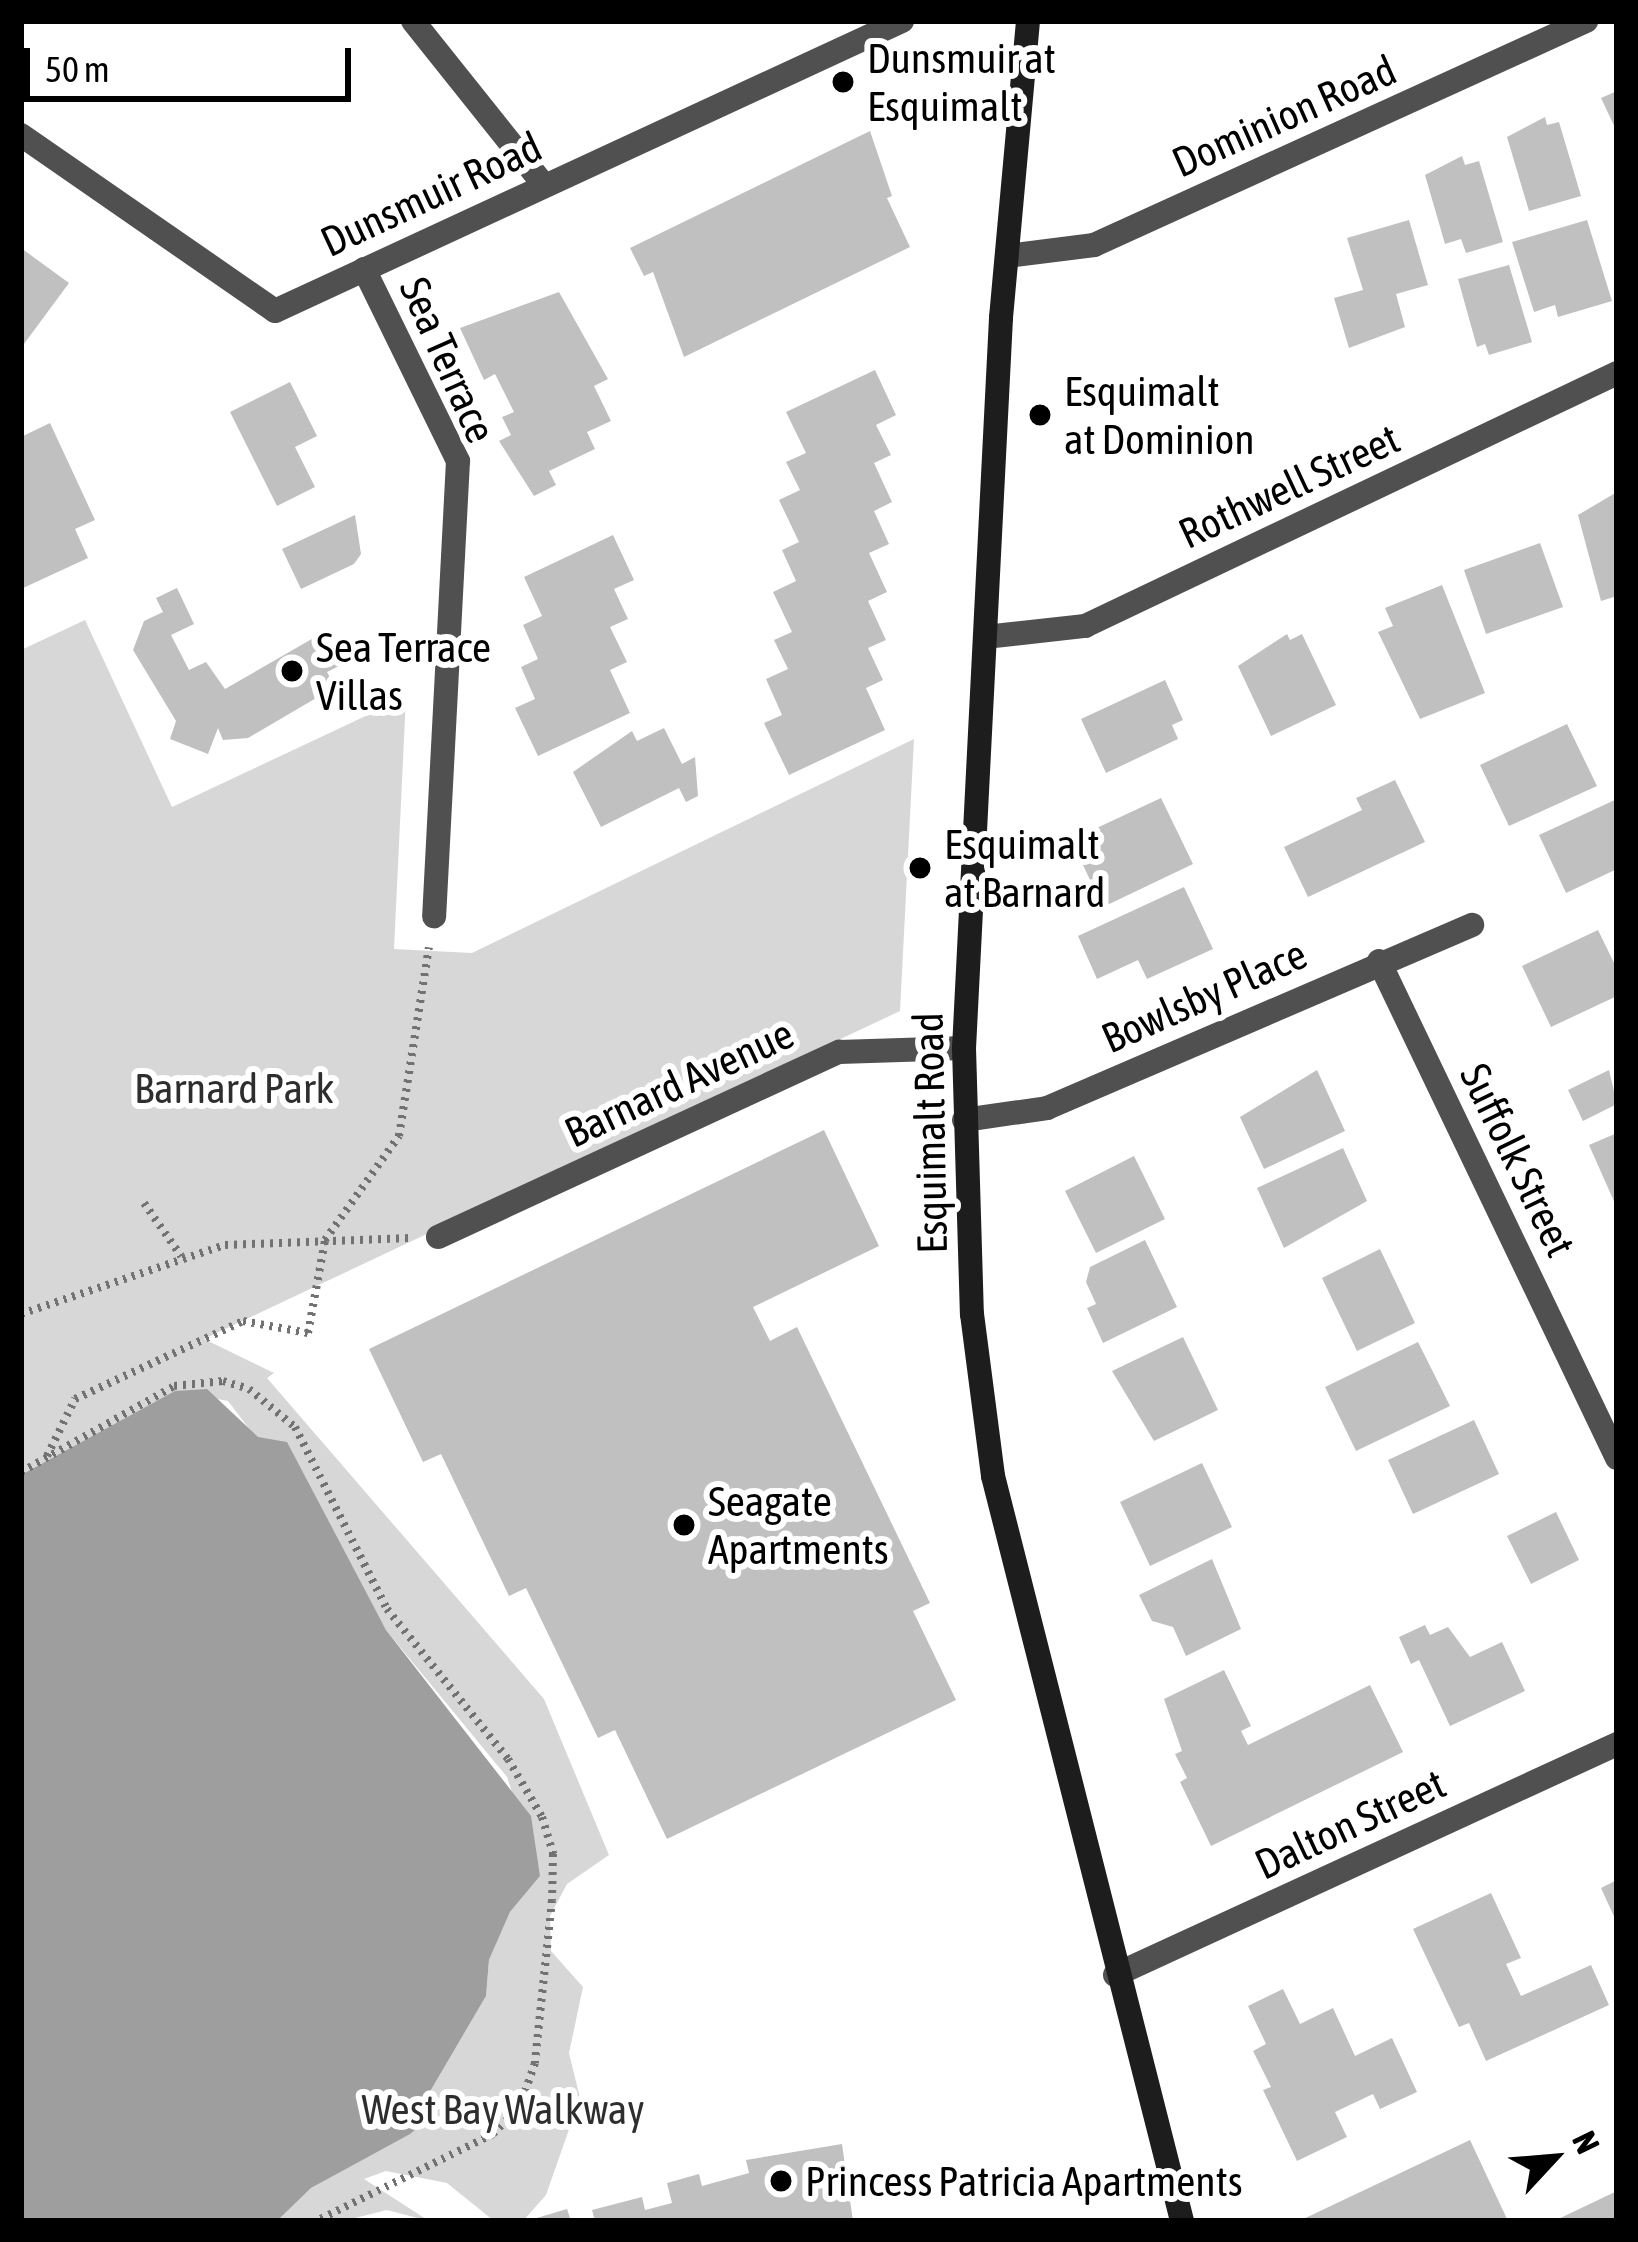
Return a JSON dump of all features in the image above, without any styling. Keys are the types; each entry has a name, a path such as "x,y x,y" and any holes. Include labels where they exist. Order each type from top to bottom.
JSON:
{"main road":[{"name":"Esquimalt Road","path":"1028,21 1007,256 964,1048 972,1314 993,1476 1114,1975 1182,2221"}],"street":[{"path":"413,21 544,184"},
{"name":"Dunsmuir Road","path":"21,135 275,310 902,21"},
{"name":"Dominion Road","path":"1007,256 1094,245 1586,21"},
{"name":"Sea Terrace","path":"364,269 458,461 434,916"},
{"name":"Rothwell Street","path":"985,638 1084,626 1617,373"},
{"name":"Bowlsby Place","path":"964,1120 1047,1108 1472,925"},
{"name":"Suffolk Street","path":"1379,962 1617,1458"},
{"name":"Barnard Avenue","path":"438,1237 838,1052 964,1048"},
{"name":"Dalton Street","path":"1114,1975 1617,1744"}],"path":[{"path":"46,1458 75,1399 243,1322 308,1333 325,1240 399,1136 434,916"},
{"path":"143,1203 181,1256"},
{"path":"21,1314 181,1256 325,1240 438,1237"},
{"path":"21,1472 174,1385 223,1381 270,1403 295,1427 413,1649 508,1759 542,1817 553,1853 552,1900 536,2063 520,2106 494,2134 316,2221"}],"green space":[{"name":"Barnard Park","path":"85,620 172,807 406,697 394,949 472,953 914,739 900,1011 204,1339 274,1373 267,1378 544,1699 609,1855 567,1884 550,1916 551,1951 583,1987 569,2053 580,2098 546,2195 523,2221 494,2221 447,2183 386,2171 364,2179 429,2221 387,2210 343,2221 277,2221 311,2188 428,2119 428,2095 486,1996 489,1960 510,1912 540,1876 507,1777 386,1630 334,1540 228,1401 176,1391 21,1475 21,650"}],"shaded area":[{"path":"207,1389 258,1437 287,1442 386,1630 531,1816 540,1876 510,1912 489,1960 486,1996 428,2095 428,2119 410,2134 311,2188 277,2221 21,2221 21,1475 175,1391"}],"building":[{"path":"1617,91 1617,132 1601,98"},
{"path":"1545,117 1547,125 1559,122 1581,196 1529,211 1507,137"},
{"path":"870,131 892,196 887,198 910,247 684,357 653,272 644,276 630,248"},
{"path":"1462,156 1465,165 1479,161 1503,242 1466,253 1461,239 1445,244 1425,175"},
{"path":"1409,220 1428,285 1396,294 1405,327 1349,348 1334,298 1363,290 1347,238"},
{"path":"1587,220 1612,301 1558,317 1555,305 1534,312 1512,242"},
{"path":"21,248 69,283 21,348"},
{"path":"1509,265 1532,342 1489,355 1485,344 1477,347 1458,279"},
{"path":"559,292 608,379 594,386 611,421 587,432 595,449 549,471 556,485 534,496 499,441 511,435 502,417 514,412 495,374 484,380 460,328"},
{"path":"875,370 896,415 876,425 891,455 874,463 892,502 874,511 889,544 869,553 887,592 868,601 886,640 868,648 883,680 866,688 885,730 789,775 764,723 782,715 766,679 788,669 774,640 792,632 773,592 796,581 782,550 799,542 779,500 800,490 786,462 806,453 786,412"},
{"path":"290,382 317,436 295,447 315,487 277,506 230,412"},
{"path":"50,423 95,520 75,529 88,558 21,589 21,437"},
{"path":"1617,492 1617,596 1601,601 1578,515"},
{"name":"Sea Terrace Villas","path":"355,515 361,554 354,564 301,589 282,549"},
{"path":"613,535 634,580 614,589 628,619 610,627 627,662 610,670 630,713 538,756 515,708 535,699 521,667 538,659 523,625 542,616 524,577"},
{"path":"1540,543 1563,607 1486,634 1464,570"},
{"path":"1442,585 1485,693 1420,719 1378,632 1393,626 1385,608"},
{"name":"Sea Terrace Villas","path":"177,588 194,624 171,635 189,670 206,662 225,689 317,636 337,641 347,662 327,672 335,687 248,738 223,740 218,728 208,754 170,739 176,721 133,650 144,621 163,612 156,598"},
{"path":"1287,634 1290,640 1302,634 1336,705 1271,736 1238,666"},
{"path":"1165,680 1183,720 1172,725 1178,739 1106,773 1081,719"},
{"path":"1567,724 1597,786 1509,826 1480,765"},
{"path":"664,728 682,764 695,757 698,796 686,802 679,788 601,827 573,772 632,731 637,741"},
{"path":"1395,780 1425,842 1308,897 1284,847 1362,810 1356,798"},
{"path":"1161,798 1193,864 1103,907 1071,840"},
{"path":"1617,799 1617,869 1566,893 1539,835"},
{"path":"1184,887 1213,949 1147,979 1138,960 1097,979 1078,936"},
{"path":"1598,930 1617,969 1617,996 1551,1027 1522,966"},
{"path":"1317,1070 1345,1131 1264,1169 1240,1117"},
{"path":"1609,1070 1617,1104 1583,1121 1568,1090"},
{"name":"Seagate Apartments","path":"824,1130 879,1246 753,1307 770,1341 797,1327 930,1603 913,1611 956,1700 667,1839 615,1730 598,1738 526,1588 509,1596 441,1454 423,1462 369,1349"},
{"path":"1617,1133 1617,1208 1589,1145"},
{"path":"1343,1148 1367,1201 1284,1248 1257,1188"},
{"path":"1134,1156 1165,1219 1096,1253 1065,1191"},
{"path":"1145,1240 1177,1307 1103,1343 1087,1308 1096,1304 1086,1282 1090,1267"},
{"path":"1380,1249 1415,1323 1357,1351 1322,1278"},
{"path":"1183,1337 1218,1410 1154,1441 1112,1371"},
{"path":"1418,1342 1450,1406 1356,1451 1325,1387"},
{"path":"1474,1420 1499,1474 1413,1514 1388,1460"},
{"path":"1202,1463 1232,1527 1150,1566 1120,1502"},
{"path":"1556,1512 1579,1560 1531,1584 1507,1536"},
{"path":"1212,1559 1241,1629 1186,1656 1173,1627 1152,1621 1139,1595"},
{"path":"1425,1625 1430,1635 1448,1627 1470,1657 1502,1642 1525,1691 1450,1726 1419,1660 1411,1664 1399,1637"},
{"path":"1224,1670 1251,1726 1241,1731 1248,1745 1370,1685 1403,1752 1211,1846 1180,1782 1187,1778 1175,1754 1182,1751 1164,1699"},
{"path":"1617,1880 1617,1923 1601,1888"},
{"path":"1491,1893 1521,1958 1506,1964 1521,1996 1591,1965 1609,2005 1486,2061 1469,2023 1459,2027 1413,1929"},
{"path":"1283,1989 1300,2024 1333,2008 1355,2056 1392,2038 1417,2092 1380,2109 1373,2094 1335,2112 1347,2137 1297,2161 1263,2090 1271,2087 1253,2051 1266,2044 1248,2006"},
{"path":"1470,2140 1508,2221 1299,2221"},
{"name":"Princess Patricia Apartments","path":"842,2144 853,2221 595,2221 592,2210 642,2197 645,2210 672,2203 667,2183 699,2174 702,2186 749,2173 746,2160"},
{"path":"1617,2191 1617,2221 1554,2221"},
{"path":"567,2209 571,2221 530,2221 530,2220"}],"place":[{"name":"Dunsmuir at Esquimalt","path":"843,82"},
{"name":"Esquimalt at Dominion","path":"1040,415"},
{"name":"Sea Terrace Villas","path":"292,671"},
{"name":"Esquimalt at Barnard","path":"920,868"},
{"name":"Seagate Apartments","path":"684,1525"},
{"name":"Princess Patricia Apartments","path":"781,2181"}],"park label":[{"name":"West Bay Walkway","path":"503,2109"}]}
